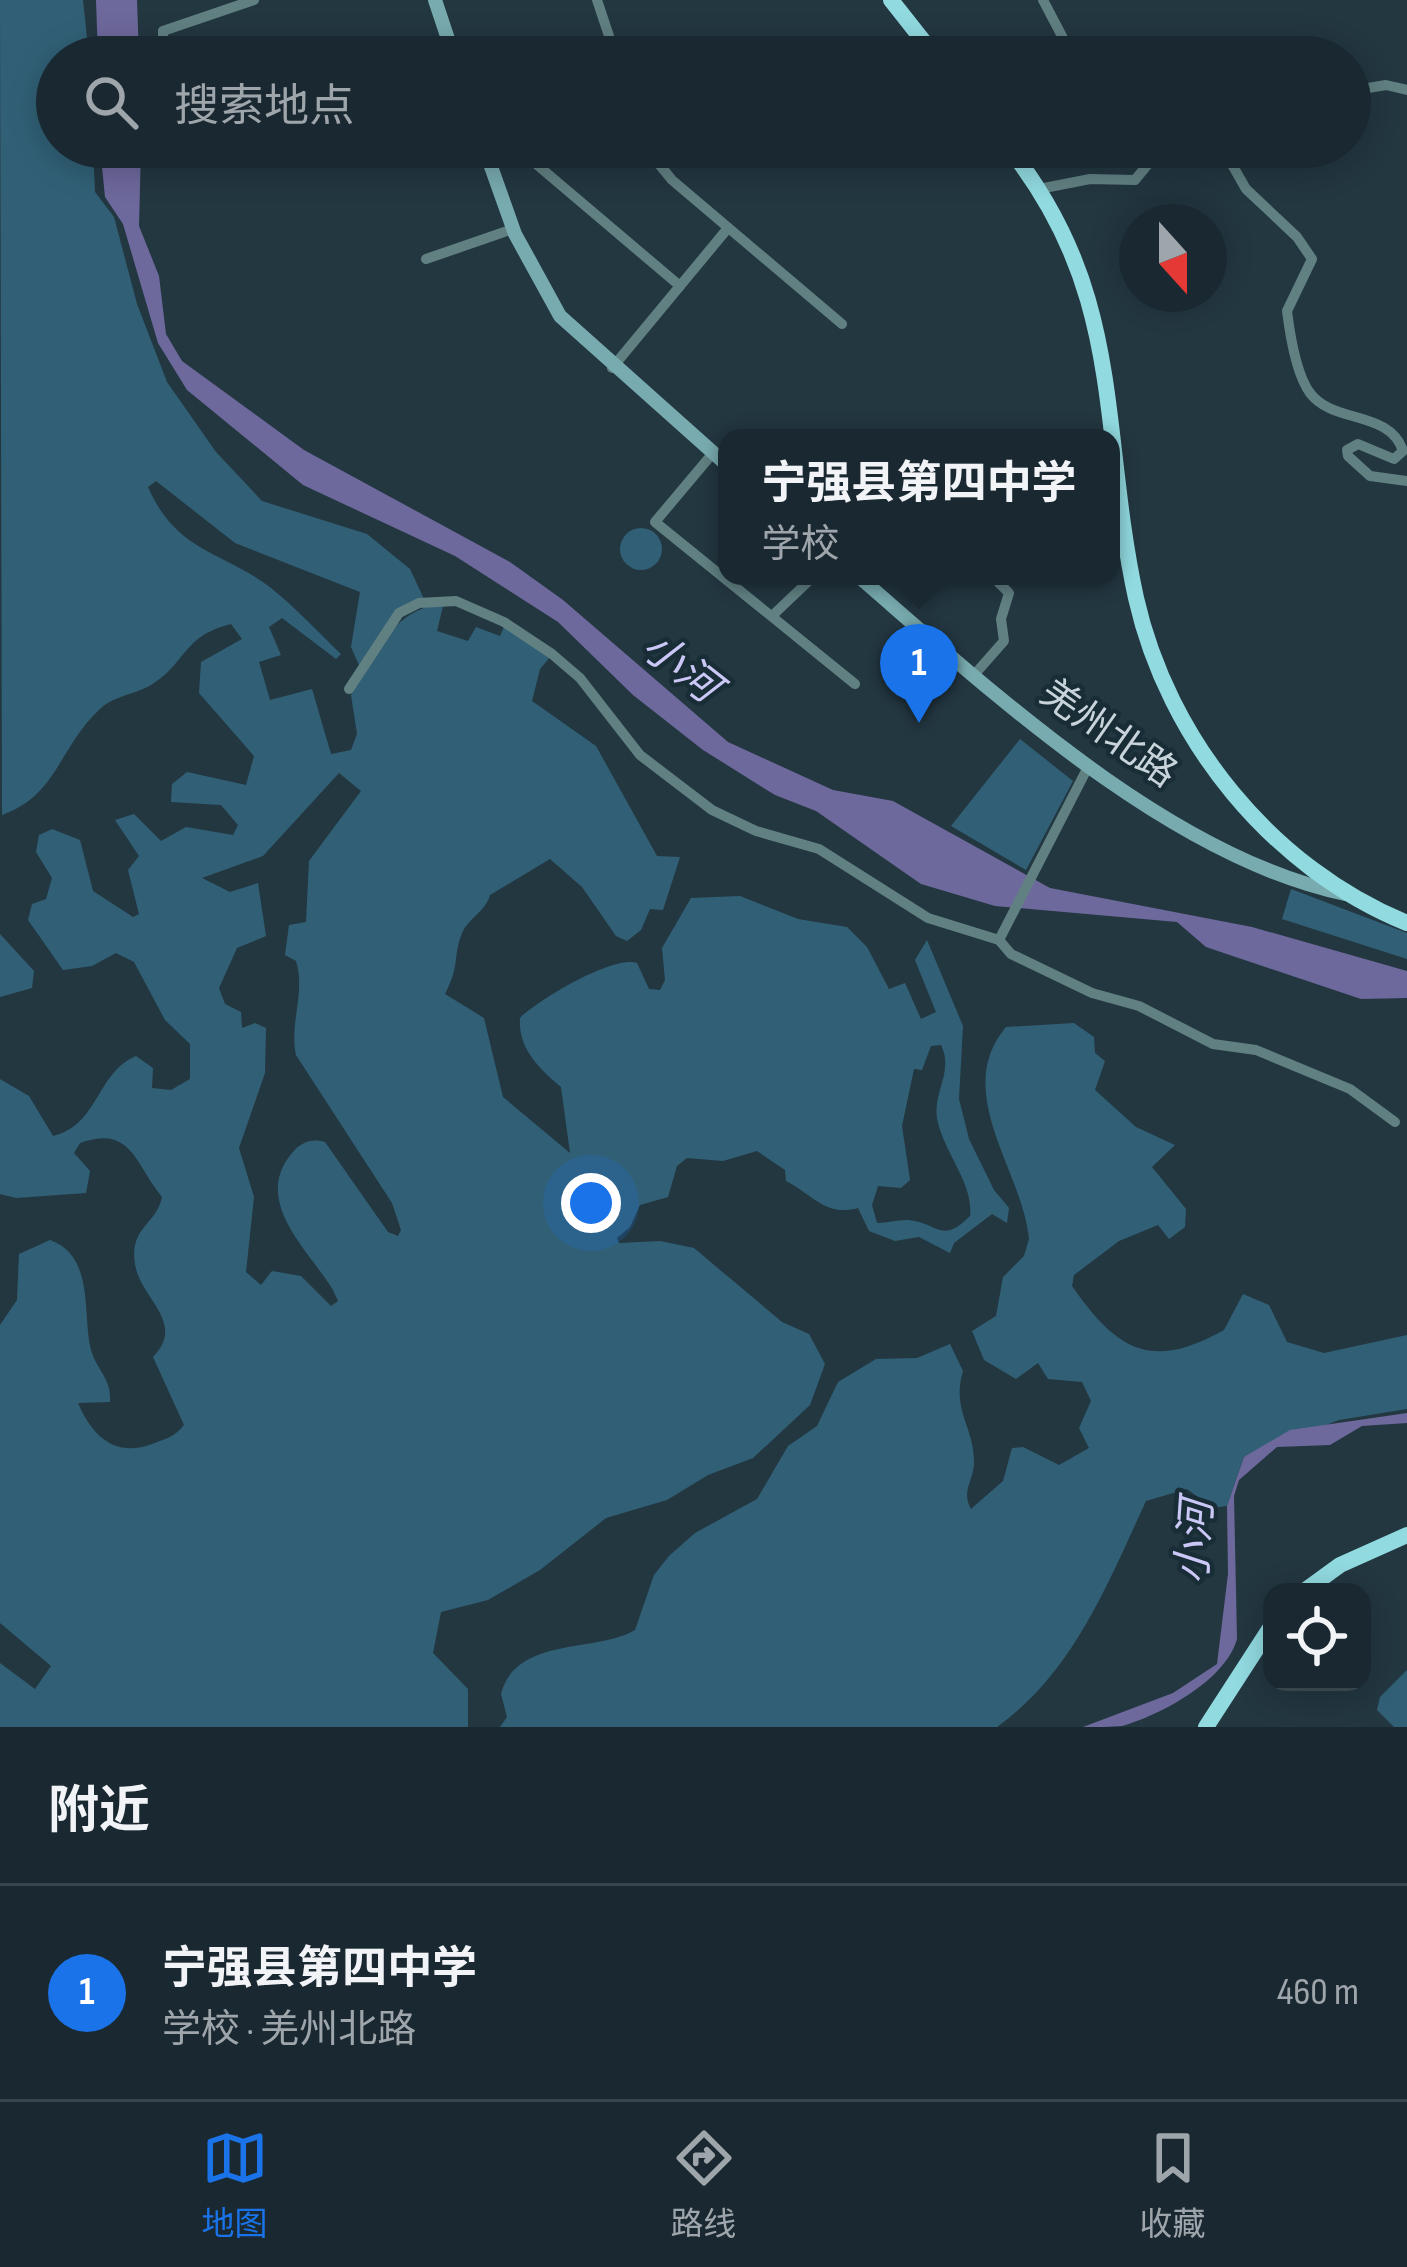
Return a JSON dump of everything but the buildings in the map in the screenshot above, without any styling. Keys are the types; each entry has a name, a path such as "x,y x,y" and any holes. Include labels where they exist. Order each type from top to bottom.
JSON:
{"highway":[{"path":"891,0 919,36"},
{"path":"1024,168 1066,237 1093,304 1111,429"},
{"path":"1120,489 1136,598 1161,674 1201,748 1242,803 1302,864 1407,923"},
{"path":"1316,1583 1350,1560 1407,1535"},
{"path":"1206,1727 1263,1639"}],"main road":[{"path":"438,0 449,36"},
{"path":"491,168 513,229 554,308 612,368 718,457"},
{"name":"羌州北路","path":"869,585 1088,767 1212,842 1320,889 1350,895"}],"street":[{"path":"163,36 169,28 254,0"},
{"path":"597,0 609,36"},
{"path":"1043,0 1062,36"},
{"path":"1371,88 1407,90"},
{"path":"541,168 680,286"},
{"path":"662,168 842,324"},
{"path":"1039,189 1090,179 1135,180 1145,168"},
{"path":"1233,168 1246,189 1298,237 1312,259 1287,311 1309,391 1329,408 1384,427 1402,445 1401,457 1394,459 1358,444 1347,450 1348,456 1370,476 1407,481"},
{"path":"612,368 728,228"},
{"path":"426,259 513,229"},
{"path":"713,453 655,522 718,572"},
{"path":"735,585 855,684"},
{"path":"773,615 805,585"},
{"path":"974,675 1004,641 1001,619 1009,593 1001,585"},
{"path":"350,689 399,614 418,602 456,601 504,622 552,653 580,678 640,754 708,807 756,831 819,848 928,918 1001,936 1011,954 1092,993 1139,1006 1213,1044 1256,1050 1350,1089 1395,1122"},
{"path":"1001,936 1088,767"}],"shaded area":[{"path":"0,0 83,0 87,36 36,36 36,168 94,168 95,192 114,217 137,304 167,382 216,452 262,501 367,534 410,569 424,599 398,611 359,665 351,647 360,592 235,543 156,481 148,487 172,525 271,588 341,654 336,659 282,618 269,627 281,655 259,662 270,700 312,689 331,754 351,750 357,734 351,695 378,649 410,615 444,602 437,631 468,641 476,627 500,636 504,627 550,657 540,669 532,701 596,746 657,856 680,857 663,910 650,909 641,930 627,941 616,936 582,887 550,859 490,895 467,925 445,994 484,1018 503,1097 570,1153 561,1087 527,1049 520,1018 576,981 626,962 637,963 649,989 660,990 665,980 662,948 691,898 740,896 798,919 847,927 867,947 889,989 905,983 921,1019 936,1012 915,960 927,940 963,1026 959,1099 969,1139 994,1190 1009,1208 1007,1223 992,1214 954,1243 950,1253 919,1237 895,1241 869,1231 858,1208 837,1210 820,1203 786,1181 785,1170 757,1151 723,1161 687,1158 677,1166 668,1197 640,1205 630,1227 617,1238 619,1243 660,1241 694,1248 782,1322 809,1334 825,1364 810,1405 753,1458 708,1475 667,1500 606,1518 540,1570 488,1600 441,1612 433,1653 468,1689 468,1727 0,1727 0,1663 35,1689 51,1666 0,1623 0,1325 17,1300 19,1254 50,1240 64,1248 80,1272 91,1350 110,1402 78,1403 98,1434 116,1446 139,1448 169,1437 184,1425 153,1357 162,1344 164,1321 135,1264 136,1242 162,1197 130,1150 110,1139 80,1143 74,1153 90,1171 86,1193 16,1198 0,1194 0,1079 29,1096 53,1136 80,1121 113,1074 136,1056 153,1068 152,1088 171,1090 190,1079 190,1044 165,1020 134,962 116,953 92,966 63,970 28,920 32,904 46,899 52,878 36,852 39,835 52,829 80,840 93,891 133,917 139,914 128,870 139,856 115,820 134,814 161,841 186,827 233,835 238,825 221,805 171,802 172,784 187,772 246,785 254,756 199,693 201,662 242,639 231,624 203,636 151,685 100,709 47,783 21,806 2,815","holes":["339,773 361,791 309,861 306,922 289,925 285,955 296,961 299,972 296,1055 392,1203 401,1230 398,1236 388,1232 325,1142 311,1141 295,1149 281,1171 281,1208 333,1290 338,1301 331,1306 301,1276 272,1271 261,1285 246,1272 254,1197 239,1148 265,1073 266,1028 255,1023 242,1028 241,1012 225,1004 219,988 237,948 266,936 258,883 230,892 202,878 263,856","941,1045 937,1118 963,1179 970,1216 945,1231 917,1221 877,1223 872,1205 878,1186 901,1188 910,1180 902,1126 914,1069 922,1070 931,1046"]},
{"path":"96,0 137,0 138,36 97,36"},
{"path":"102,168 140,168 139,226 159,276 166,334 182,361 304,450 510,562 563,600 728,742 833,790 893,801 1050,888 1252,927 1407,971 1407,998 1361,999 1206,947 1177,922 995,906 921,884 816,811 775,795 703,750 633,695 558,622 455,556 303,485 187,390 158,343 123,224 105,197"},
{"path":"641,528 656,534 662,549 656,564 641,570 626,564 620,549 626,534"},
{"path":"1020,739 1073,781 1026,870 951,826"},
{"path":"1291,889 1407,933 1407,959 1282,919"},
{"path":"0,934 34,971 32,988 0,997"},
{"path":"1074,1023 1094,1037 1095,1053 1105,1061 1095,1090 1136,1127 1175,1145 1152,1167 1186,1209 1185,1227 1169,1239 1158,1225 1119,1241 1074,1275 1072,1286 1088,1308 1120,1339 1155,1351 1198,1343 1224,1330 1243,1294 1269,1305 1287,1342 1324,1353 1407,1335 1407,1409 1339,1420 1244,1457 1227,1506 1213,1508 1187,1489 1146,1501 1068,1653 1024,1705 997,1727 500,1727 507,1717 501,1694 523,1663 540,1654 635,1630 654,1575 669,1556 695,1533 757,1499 788,1446 817,1426 838,1382 876,1359 917,1358 950,1344 963,1371 961,1408 973,1451 967,1492 971,1509 1003,1481 1012,1448 1023,1447 1059,1465 1089,1448 1079,1428 1091,1401 1082,1382 1048,1379 1038,1363 1016,1379 984,1360 972,1331 996,1316 1003,1277 1024,1256 1029,1239 988,1105 991,1052 1006,1027"},
{"path":"1407,1413 1407,1423 1362,1426 1330,1445 1277,1447 1239,1480 1234,1496 1237,1639 1230,1654 1206,1682 1155,1714 1122,1726 1083,1727 1173,1693 1217,1664 1228,1574 1227,1506 1244,1457 1290,1430"},
{"path":"1407,1670 1407,1727 1394,1727 1377,1710 1380,1697"}],"place":[{"name":"宁强县第四中学","path":"919,723"}],"water label":[{"name":"小河","path":"680,668"},
{"name":"小河","path":"1196,1542"}]}
